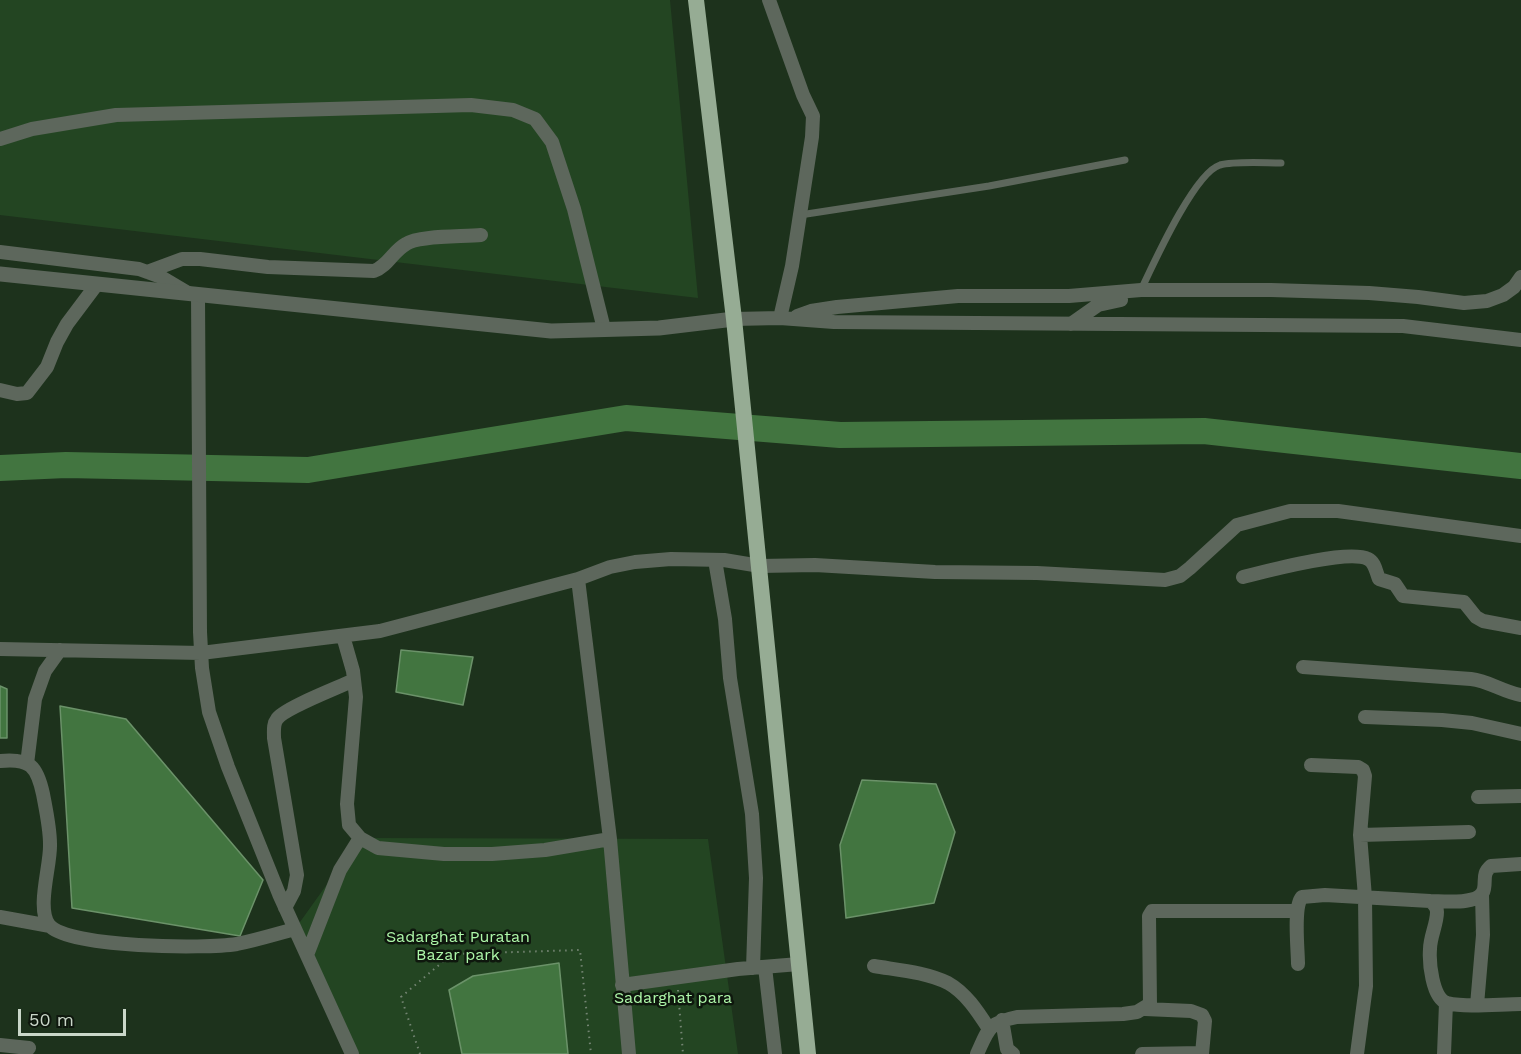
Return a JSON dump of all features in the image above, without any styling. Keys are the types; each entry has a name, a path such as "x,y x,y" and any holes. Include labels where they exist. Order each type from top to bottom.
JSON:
{"highway":[{"path":"696,0 756,524 808,1054"}],"street":[{"path":"769,0 803,95 813,116 786,318"},
{"path":"0,139 32,129 116,116 471,105 513,110 535,119 552,142 573,209 604,329"},
{"path":"147,272 182,259 268,267 374,271 382,268 405,244 418,239 481,236"},
{"path":"0,252 110,264 147,272 194,294"},
{"path":"0,274 551,331 659,328 734,319 786,318 834,322 1403,326 1521,340"},
{"path":"786,318 837,307 958,296 1069,296 1146,290 1369,293 1464,303 1487,301 1503,295 1514,287 1521,276"},
{"path":"0,390 17,394 27,393 47,367 67,324 97,284"},
{"path":"1071,324 1098,305 1138,297 1146,290"},
{"path":"194,294 200,632 209,712 228,767 285,908 352,1054"},
{"path":"0,649 201,653 380,631 578,579 610,567 650,559 715,560 760,566 815,565 935,572 1037,573 1165,580 1180,576 1242,522 1290,511 1338,511 1521,536"},
{"path":"1243,576 1337,558 1368,558 1373,563 1379,579 1395,584 1403,596 1464,602 1476,617 1483,621 1521,628"},
{"path":"715,560 725,619 730,678 752,814 759,967 775,1054"},
{"path":"578,579 610,839 629,1054"},
{"path":"343,636 356,697 347,804 350,825 360,838 378,849 444,854 545,850 610,839"},
{"path":"27,764 35,699 45,671 60,650"},
{"path":"1303,668 1482,680 1521,695"},
{"path":"285,908 294,891 297,875 274,738 276,720 297,706 354,680"},
{"path":"1365,717 1472,723 1521,734"},
{"path":"0,761 23,762 32,766 39,774 50,845 44,906 46,920 57,932 70,937 91,940 162,946 236,944 295,929"},
{"path":"1311,765 1358,767 1363,770 1365,776 1360,835 1365,897 1366,986 1357,1054"},
{"path":"1478,797 1521,796"},
{"path":"1360,835 1469,832"},
{"path":"307,955 340,870 360,838"},
{"path":"1477,1005 1481,967 1484,875 1491,866 1521,864"},
{"path":"1298,964 1297,911 1302,897 1309,895 1467,901 1482,894"},
{"path":"1430,901 1435,905 1437,912 1429,950 1434,991 1440,999 1446,1003 1477,1005 1521,1004"},
{"path":"977,1054 989,1029 1002,1020 1017,1017 1123,1014 1137,1012 1150,1004 1149,916 1152,911 1297,911"},
{"path":"0,917 50,926"},
{"path":"622,985 799,964"},
{"path":"874,966 912,973 948,984 972,1004 989,1029"},
{"path":"1444,1054 1446,1003"},
{"path":"1142,1054 1202,1053 1205,1021 1202,1015 1191,1011 1145,1008"},
{"path":"1002,1020 1007,1049 1013,1054"},
{"path":"0,1046 29,1048"}],"lane":[{"path":"800,215 988,186 1125,160"},
{"path":"1146,290 1172,227 1186,203 1211,170 1221,165 1281,163"}],"path":[{"path":"420,1054 401,997 452,954 580,950 591,1054"},
{"path":"683,976 678,989 684,1054"}],"green space":[{"path":"0,0 670,0 698,298 0,215"},
{"name":"Sadarghat Puratan Bazar park","path":"360,838 708,839 738,1054 355,1054 295,929"}],"shaded area":[{"path":"401,650 473,657 463,705 396,692"},
{"path":"0,686 7,689 7,738 0,738"},
{"path":"60,706 126,719 263,880 240,936 72,908"},
{"path":"862,780 936,784 955,832 934,903 846,918 840,845"},
{"path":"559,963 568,1054 462,1054 449,990 473,976"}],"waterway":[{"path":"0,468 66,465 308,470 626,418 840,435 1204,431 1521,466"}],"park label":[{"name":"Sadarghat para","path":"673,998"}]}
